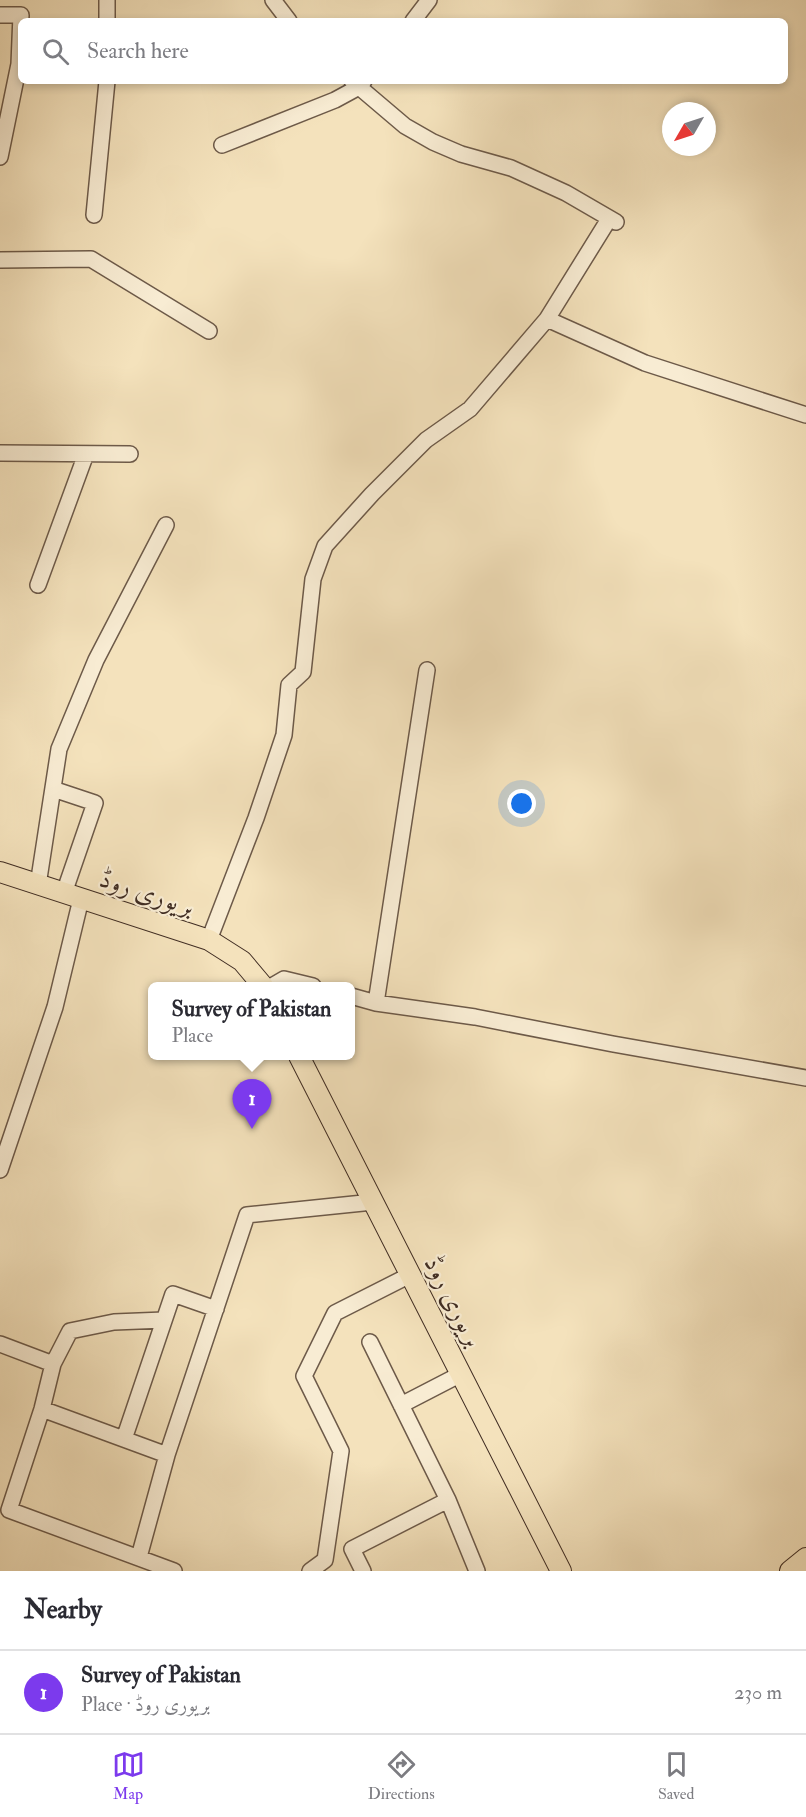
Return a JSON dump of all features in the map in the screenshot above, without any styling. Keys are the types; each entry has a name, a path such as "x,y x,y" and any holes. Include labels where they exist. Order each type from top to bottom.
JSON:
{"main road":[{"name":"بریوری روڈ","path":"0,872 209,940 242,961 259,982"},
{"name":"بریوری روڈ","path":"300,1060 561,1571"},
{"path":"790,1571 806,1558"}],"street":[{"path":"107,0 107,18"},
{"path":"415,18 429,0"},
{"path":"0,15 21,15 21,18"},
{"path":"0,158 18,69"},
{"path":"94,215 107,84"},
{"path":"222,145 335,100 357,84"},
{"path":"209,940 256,818 284,735 289,685 303,672 313,579 326,546 372,494 426,440 470,410 547,319 614,220 566,193 511,168 461,154 433,142 405,126 359,84"},
{"path":"0,260 91,259 209,331"},
{"path":"547,319 645,363 806,415"},
{"path":"0,453 130,454"},
{"path":"38,585 86,454"},
{"path":"38,885 59,749 96,660 166,525"},
{"path":"376,1003 427,670"},
{"path":"0,1170 55,1007 72,896 95,803 53,789"},
{"path":"280,982 284,979 295,982"},
{"path":"355,997 376,1003 475,1017 806,1078"},
{"path":"139,1557 167,1455 248,1215 373,1202"},
{"path":"310,1571 325,1560 341,1451 304,1376 335,1313 410,1275"},
{"path":"124,1440 173,1294 216,1309"},
{"path":"164,1320 114,1322 70,1331 53,1364 42,1409 9,1510 174,1571"},
{"path":"370,1342 448,1500 477,1571"},
{"path":"0,1344 53,1364"},
{"path":"401,1405 460,1374"},
{"path":"42,1409 167,1455"},
{"path":"363,1571 352,1549 448,1500"}],"place":[{"name":"Survey of Pakistan","path":"252,1129"}]}
